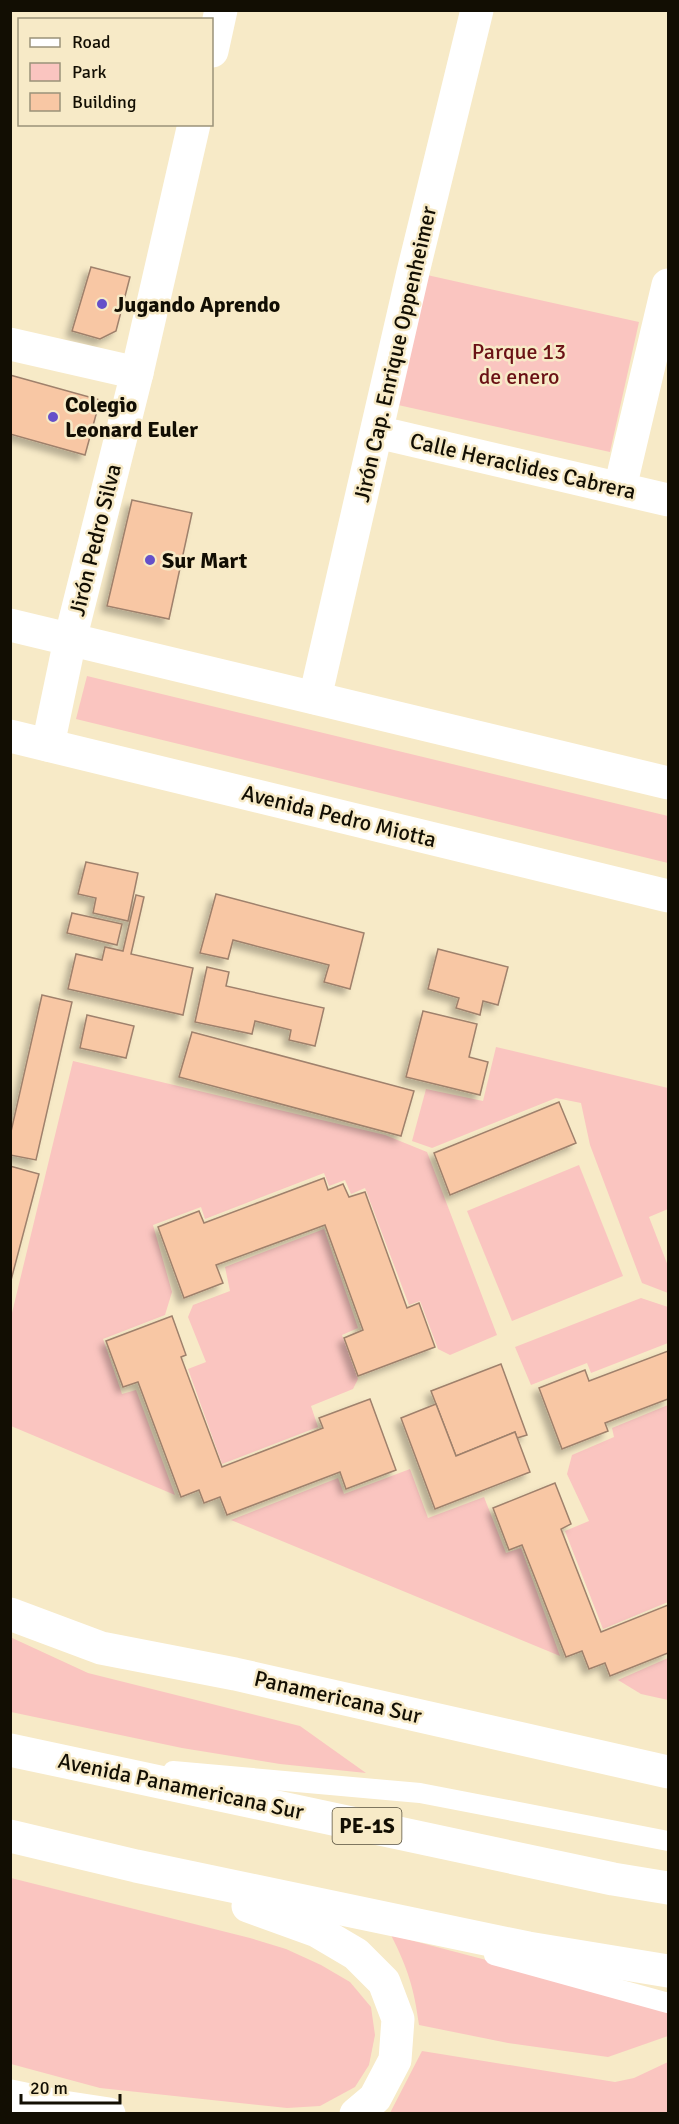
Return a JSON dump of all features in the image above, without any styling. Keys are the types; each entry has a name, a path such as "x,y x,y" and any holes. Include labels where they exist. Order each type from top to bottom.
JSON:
{"main road":[{"path":"213,46 221,10"},
{"name":"Jirón Cap. Enrique Oppenheimer","path":"315,698 413,272 477,10"},
{"name":"Jirón Pedro Silva","path":"48,745 70,639 137,373 194,126"},
{"path":"620,488 669,285"},
{"path":"10,344 137,373"},
{"name":"Calle Heraclides Cabrera","path":"377,432 669,500"},
{"path":"10,625 669,783"},
{"name":"Avenida Pedro Miotta","path":"10,736 669,896"},
{"name":"Panamericana Sur","path":"10,1614 101,1648 235,1674 669,1772"},
{"name":"Avenida Panamericana Sur","path":"10,1750 613,1880 669,1888"},
{"path":"10,1836 136,1866 528,1948 669,1971"},
{"path":"136,1866 317,1931 356,1954 384,1982 398,2019 395,2060 375,2098 356,2114"},
{"path":"10,2096 63,2108 109,2114"}],"lane":[{"path":"65,1762 420,1793 669,1842"},
{"path":"254,1890 416,1932 529,1966 669,2003"}],"green space":[{"name":"Parque 13 de enero","path":"427,275 639,322 610,452 398,405"},
{"path":"87,676 668,816 668,863 76,719"},
{"path":"496,1047 668,1088 668,1209 649,1217 668,1266 668,1293 642,1283 590,1145 581,1103 556,1098 432,1148 412,1141 426,1089 483,1101"},
{"path":"73,1061 385,1135 427,1152 497,1335 450,1355 438,1349 420,1301 409,1305 365,1188 351,1194 345,1180 329,1186 324,1173 205,1219 201,1207 153,1225 172,1292 165,1315 103,1339 122,1394 136,1390 175,1495 11,1426 11,1317"},
{"path":"579,1165 623,1276 512,1321 467,1211"},
{"path":"324,1229 358,1328 342,1335 358,1379 353,1389 311,1406 318,1427 222,1464 188,1369 206,1362 188,1317 193,1305 230,1291 225,1267"},
{"path":"641,1298 668,1307 668,1343 591,1373 587,1363 531,1385 515,1347"},
{"path":"668,1405 668,1602 603,1629 565,1531 589,1521 567,1474 572,1455 614,1437 612,1428"},
{"path":"410,1469 428,1518 484,1497 506,1553 521,1548 560,1656 231,1520 338,1478 344,1494"},
{"path":"10,1637 88,1673 300,1726 366,1773 280,1764 182,1748 11,1712"},
{"path":"668,1658 668,1700 641,1694 618,1680"},
{"path":"11,1878 250,1938 286,1949 321,1965 350,1982 371,2007 375,2035 369,2065 355,2087 320,2106 287,2108 100,2088 11,2064"},
{"path":"391,1935 668,2008 668,2036 608,2057 508,2043 419,2025 410,1979"},
{"path":"422,2051 615,2082 634,2078 668,2062 668,2113 390,2113"}],"building":[{"name":"Jugando Aprendo","path":"91,267 130,277 116,331 100,339 72,331"},
{"name":"Colegio Leonard Euler","path":"10,375 100,400 85,455 10,434"},
{"name":"Sur Mart","path":"132,500 192,513 169,619 107,606"},
{"path":"86,862 138,873 128,921 93,913 96,898 78,894"},
{"path":"216,894 364,933 350,989 324,982 329,965 233,940 228,959 200,953"},
{"path":"136,895 144,897 131,954 193,968 183,1015 68,989 76,954 102,960 105,947 123,951"},
{"path":"72,913 122,924 117,945 67,933"},
{"path":"438,949 508,967 498,1005 483,1001 480,1015 456,1008 459,998 428,989"},
{"path":"207,967 229,972 226,986 324,1008 315,1046 289,1040 291,1030 255,1021 252,1034 195,1022"},
{"path":"42,995 72,1002 36,1160 10,1155 10,1136"},
{"path":"423,1011 477,1024 469,1057 488,1062 480,1095 406,1077"},
{"path":"87,1015 134,1026 126,1058 80,1048"},
{"path":"192,1032 414,1091 401,1136 179,1077"},
{"path":"559,1102 576,1143 450,1195 434,1153"},
{"path":"10,1166 39,1174 10,1284"},
{"path":"324,1178 328,1190 343,1184 349,1197 365,1192 407,1308 419,1303 435,1347 358,1376 344,1338 363,1330 325,1225 216,1265 223,1283 184,1298 158,1227 199,1211 204,1223"},
{"path":"172,1316 186,1355 181,1357 222,1467 323,1428 319,1418 370,1399 396,1470 346,1489 340,1472 227,1515 220,1497 204,1503 199,1490 181,1497 138,1382 123,1387 106,1341"},
{"path":"668,1351 668,1399 605,1423 608,1431 562,1449 539,1388 585,1370 589,1381"},
{"path":"501,1364 527,1435 517,1438 515,1432 456,1456 431,1391"},
{"path":"436,1404 456,1456 515,1432 530,1472 435,1509 401,1418"},
{"path":"555,1483 571,1524 561,1529 601,1632 668,1605 668,1653 610,1676 605,1663 589,1669 582,1651 566,1657 522,1545 509,1550 493,1508"}],"place":[{"name":"Jugando Aprendo","path":"102,304"},
{"name":"Colegio Leonard Euler","path":"53,417"},
{"name":"Sur Mart","path":"150,560"}]}
